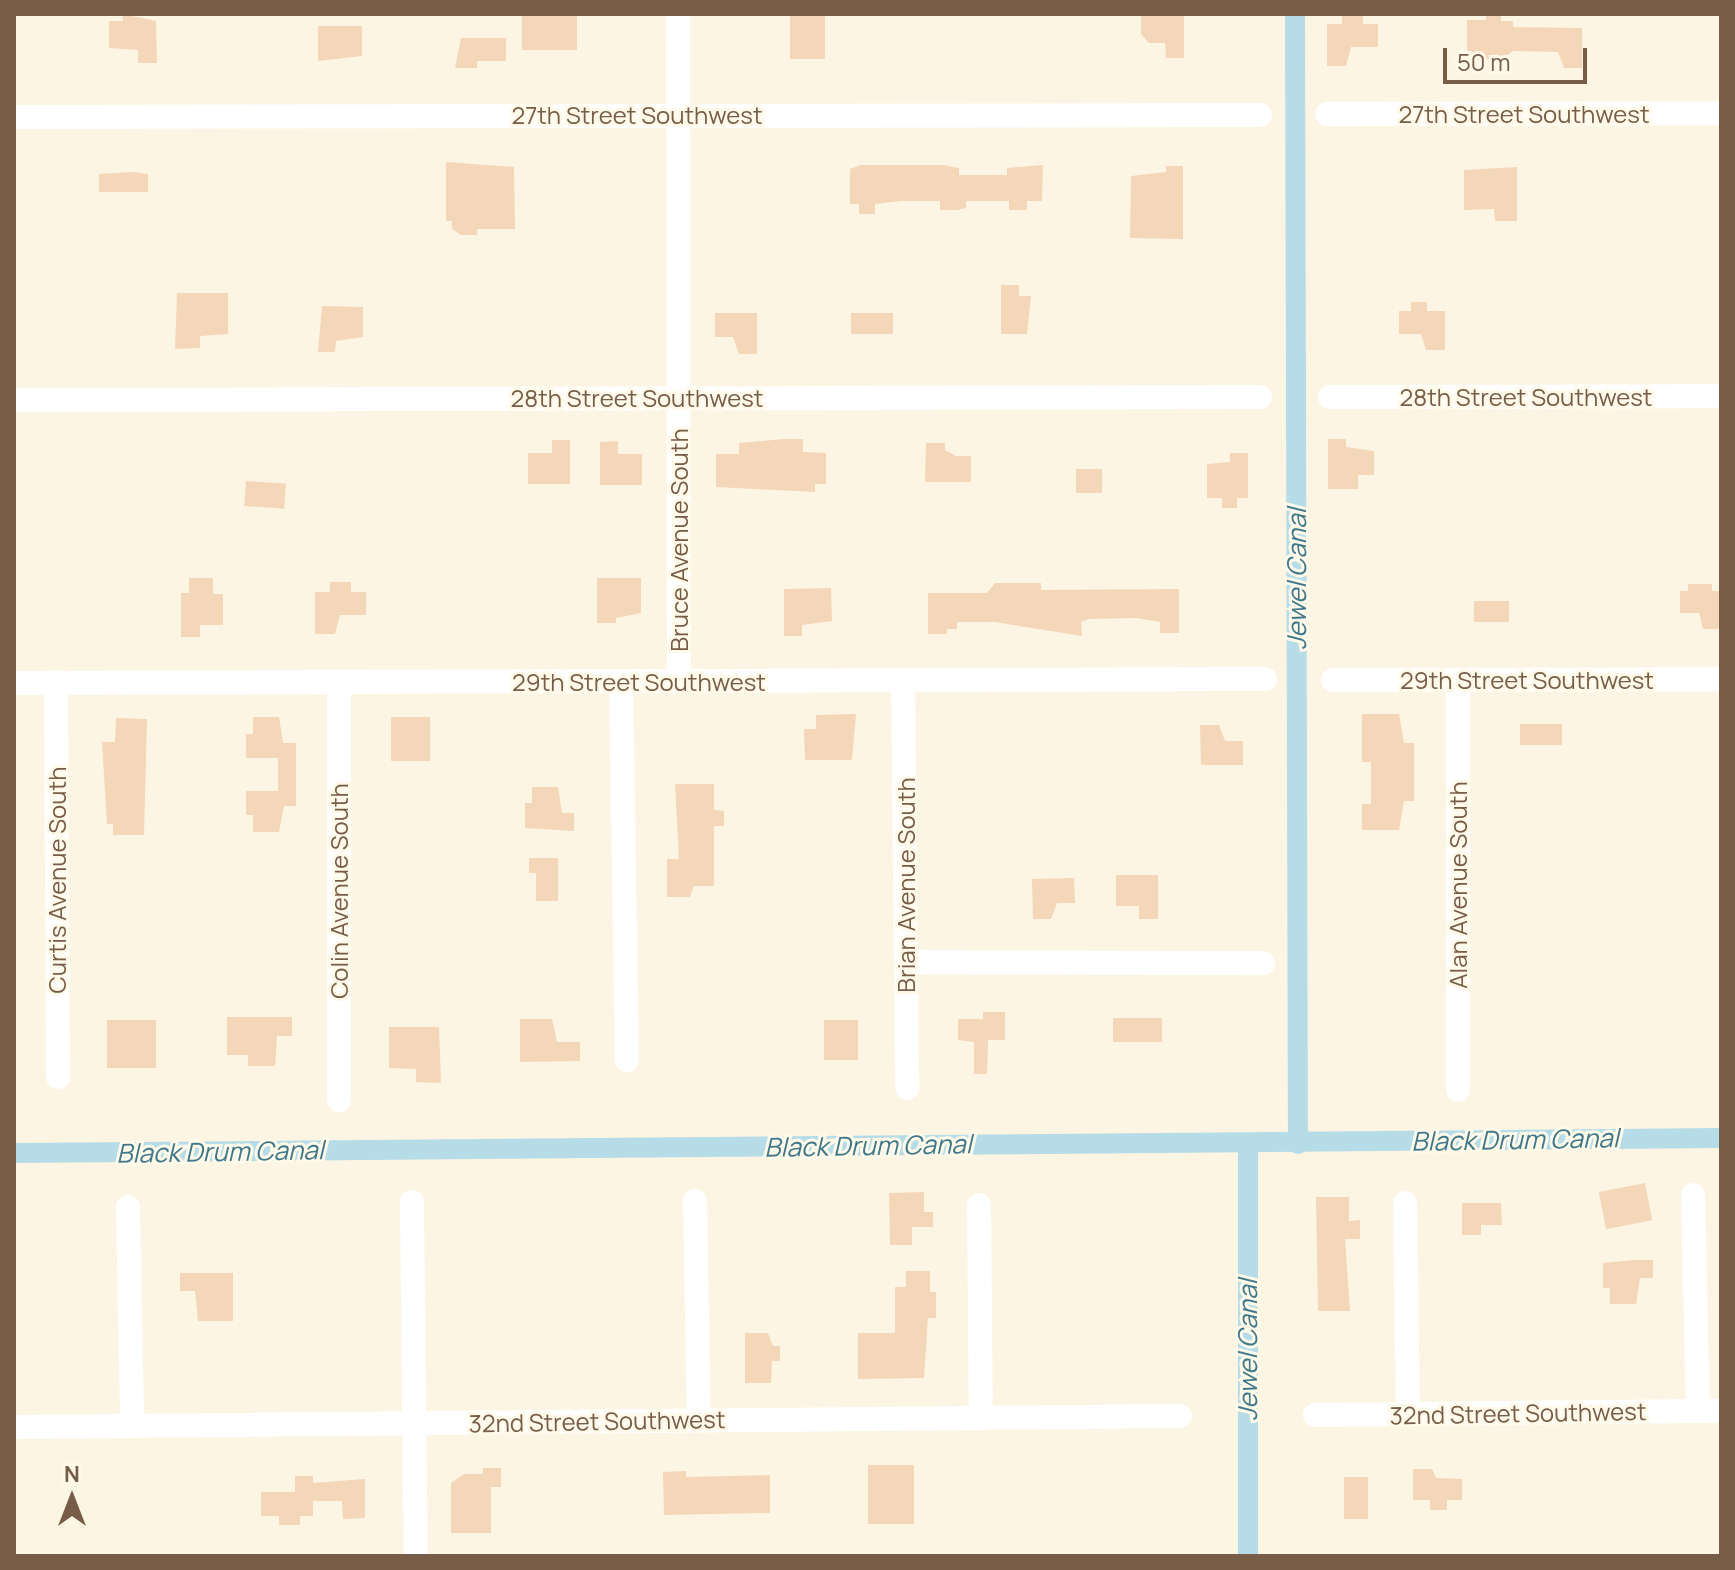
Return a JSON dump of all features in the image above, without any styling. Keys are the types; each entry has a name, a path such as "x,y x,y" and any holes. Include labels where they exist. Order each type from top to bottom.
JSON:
{"street":[{"name":"Bruce Avenue South","path":"678,14 679,682"},
{"name":"27th Street Southwest","path":"1327,114 1721,113"},
{"name":"27th Street Southwest","path":"14,117 1260,115"},
{"name":"28th Street Southwest","path":"1330,397 1721,396"},
{"name":"28th Street Southwest","path":"14,400 1260,397"},
{"name":"29th Street Southwest","path":"14,683 1265,679"},
{"name":"29th Street Southwest","path":"1333,680 1721,679"},
{"name":"Alan Avenue South","path":"1458,680 1458,1090"},
{"name":"Brian Avenue South","path":"903,681 907,1088"},
{"name":"Curtis Avenue South","path":"56,682 58,1077"},
{"name":"Colin Avenue South","path":"339,682 339,1100"},
{"path":"621,682 627,1060"},
{"path":"907,962 1263,963"},
{"path":"1693,1195 1709,1411"},
{"path":"695,1201 699,1420"},
{"path":"412,1202 416,1556"},
{"path":"1405,1203 1408,1415"},
{"path":"979,1205 981,1418"},
{"path":"128,1207 132,1425"},
{"name":"32nd Street Southwest","path":"1315,1415 1709,1411"},
{"name":"32nd Street Southwest","path":"14,1427 1180,1416"}],"building":[{"path":"122,14 156,21 157,63 138,63 138,50 109,48 109,21 123,21"},
{"path":"522,14 577,14 577,50 522,50"},
{"path":"790,14 825,14 825,59 790,59"},
{"path":"1141,14 1184,14 1184,58 1166,58 1165,43 1149,43 1141,34"},
{"path":"1342,14 1363,14 1363,24 1378,24 1378,47 1351,47 1346,66 1327,66 1327,24 1342,24"},
{"path":"1486,14 1501,14 1501,21 1513,21 1513,27 1582,28 1582,68 1564,68 1558,52 1513,51 1502,59 1467,60 1467,20 1486,20"},
{"path":"318,26 362,26 362,56 318,61"},
{"path":"461,38 506,38 506,61 477,61 477,68 455,68"},
{"path":"446,162 514,167 515,229 477,229 477,235 461,235 452,229 452,221 446,221"},
{"path":"861,165 943,165 959,168 959,175 1007,175 1007,168 1043,165 1042,201 1027,201 1027,210 1009,210 1009,201 966,201 966,208 940,210 940,201 901,201 875,204 875,214 859,214 859,204 850,204 850,169"},
{"path":"1166,166 1183,166 1183,239 1130,238 1131,176 1166,172"},
{"path":"1517,167 1517,221 1495,221 1494,209 1464,210 1464,170"},
{"path":"99,174 148,174 148,192 99,192"},
{"path":"1001,285 1019,285 1019,296 1031,296 1027,334 1001,334"},
{"path":"177,293 228,293 228,334 200,336 200,348 175,349"},
{"path":"1411,302 1427,302 1427,311 1445,311 1445,350 1426,350 1421,334 1399,334 1399,311 1411,311"},
{"path":"322,306 363,307 363,337 336,341 335,352 318,352"},
{"path":"715,313 757,313 757,354 739,354 733,337 715,337"},
{"path":"851,313 893,313 893,334 851,334"},
{"path":"803,439 803,452 826,453 826,484 815,484 815,492 716,487 716,454 739,454 739,443"},
{"path":"1328,439 1346,439 1346,447 1374,451 1374,475 1358,475 1358,489 1328,489"},
{"path":"552,440 570,440 570,484 528,484 528,453 552,453"},
{"path":"618,441 618,454 642,454 642,485 600,485 600,442"},
{"path":"926,443 945,443 945,450 956,456 971,456 971,482 925,482"},
{"path":"1230,453 1248,453 1248,498 1237,498 1237,508 1222,508 1222,498 1207,498 1207,464 1230,462"},
{"path":"1076,469 1102,469 1102,493 1076,493"},
{"path":"246,481 286,484 284,509 244,506"},
{"path":"189,578 213,578 213,594 223,594 223,625 200,625 200,637 181,637 181,593 189,593"},
{"path":"597,578 641,578 641,613 616,618 616,623 597,623"},
{"path":"330,582 351,582 351,592 366,592 366,615 340,615 335,634 315,634 315,592 330,592"},
{"path":"995,583 1041,583 1041,590 1179,589 1179,633 1160,633 1160,622 1137,618 1089,619 1081,622 1082,636 995,622 957,622 957,629 947,629 947,634 928,634 928,593 987,593"},
{"path":"1688,584 1712,584 1712,591 1721,591 1721,629 1703,629 1699,613 1680,613 1680,591 1688,591"},
{"path":"831,588 832,621 802,625 802,636 784,636 784,589"},
{"path":"1474,601 1509,601 1509,622 1474,622"},
{"path":"856,714 852,760 805,760 804,729 816,729 816,715"},
{"path":"1362,714 1399,714 1404,743 1414,743 1414,801 1404,801 1399,830 1362,830 1362,804 1371,804 1371,762 1362,762"},
{"path":"253,717 279,717 283,743 296,743 296,806 284,806 279,832 253,832 253,815 246,815 246,791 278,791 278,758 246,758 246,734 253,734"},
{"path":"391,717 430,717 430,761 391,761"},
{"path":"116,718 147,719 144,835 113,835 113,824 107,824 102,742 115,742"},
{"path":"1520,724 1562,724 1562,745 1520,745"},
{"path":"1200,725 1219,725 1225,741 1243,741 1243,765 1201,765"},
{"path":"675,784 714,784 714,810 724,811 724,826 714,826 714,886 694,886 690,897 667,897 667,859 679,859"},
{"path":"532,787 558,787 562,813 574,813 574,831 525,828 525,803 532,803"},
{"path":"529,858 558,858 558,901 536,901 536,873 529,873"},
{"path":"1116,875 1158,875 1158,919 1139,919 1139,906 1116,906"},
{"path":"1074,878 1075,903 1057,903 1051,919 1033,919 1032,879"},
{"path":"983,1012 1005,1012 1005,1040 988,1040 987,1074 974,1074 974,1042 958,1040 958,1019 983,1019"},
{"path":"227,1017 292,1017 292,1036 277,1036 275,1066 248,1066 248,1055 227,1055"},
{"path":"1113,1018 1162,1018 1162,1042 1113,1042"},
{"path":"520,1019 552,1019 557,1042 580,1042 580,1061 520,1062"},
{"path":"107,1020 156,1020 156,1068 107,1068"},
{"path":"824,1020 858,1020 858,1060 824,1060"},
{"path":"389,1027 439,1027 441,1083 416,1082 416,1069 389,1068"},
{"path":"1645,1183 1652,1220 1606,1229 1599,1192"},
{"path":"924,1192 924,1212 933,1212 933,1227 912,1227 912,1245 890,1245 889,1193"},
{"path":"1316,1197 1349,1197 1349,1221 1360,1220 1360,1239 1345,1239 1350,1311 1318,1311"},
{"path":"1462,1203 1501,1203 1502,1225 1481,1225 1481,1235 1462,1235"},
{"path":"1653,1260 1653,1278 1640,1278 1636,1304 1610,1304 1610,1288 1603,1288 1603,1263"},
{"path":"906,1271 930,1271 930,1292 936,1292 936,1318 928,1318 924,1378 858,1379 858,1333 895,1333 895,1287 906,1287"},
{"path":"180,1273 233,1273 233,1321 198,1321 195,1291 180,1291"},
{"path":"745,1333 768,1333 773,1346 780,1346 780,1361 772,1361 771,1383 745,1383"},
{"path":"868,1465 914,1465 914,1524 868,1524"},
{"path":"483,1468 501,1468 501,1487 491,1487 491,1533 451,1533 451,1483 464,1474 483,1474"},
{"path":"1413,1469 1432,1469 1436,1478 1462,1479 1462,1500 1447,1500 1447,1510 1430,1510 1430,1500 1413,1500"},
{"path":"686,1471 686,1477 770,1475 770,1513 664,1515 663,1472"},
{"path":"295,1476 313,1476 313,1483 365,1479 365,1518 343,1519 342,1501 313,1501 313,1516 300,1516 300,1525 279,1525 279,1516 261,1516 261,1492 295,1492"},
{"path":"1344,1477 1368,1477 1368,1519 1344,1519"}],"waterway":[{"name":"Jewel Canal","path":"1295,14 1298,1144"},
{"name":"Black Drum Canal","path":"14,1153 1721,1138"},
{"name":"Jewel Canal","path":"1248,1144 1248,1556"}]}
